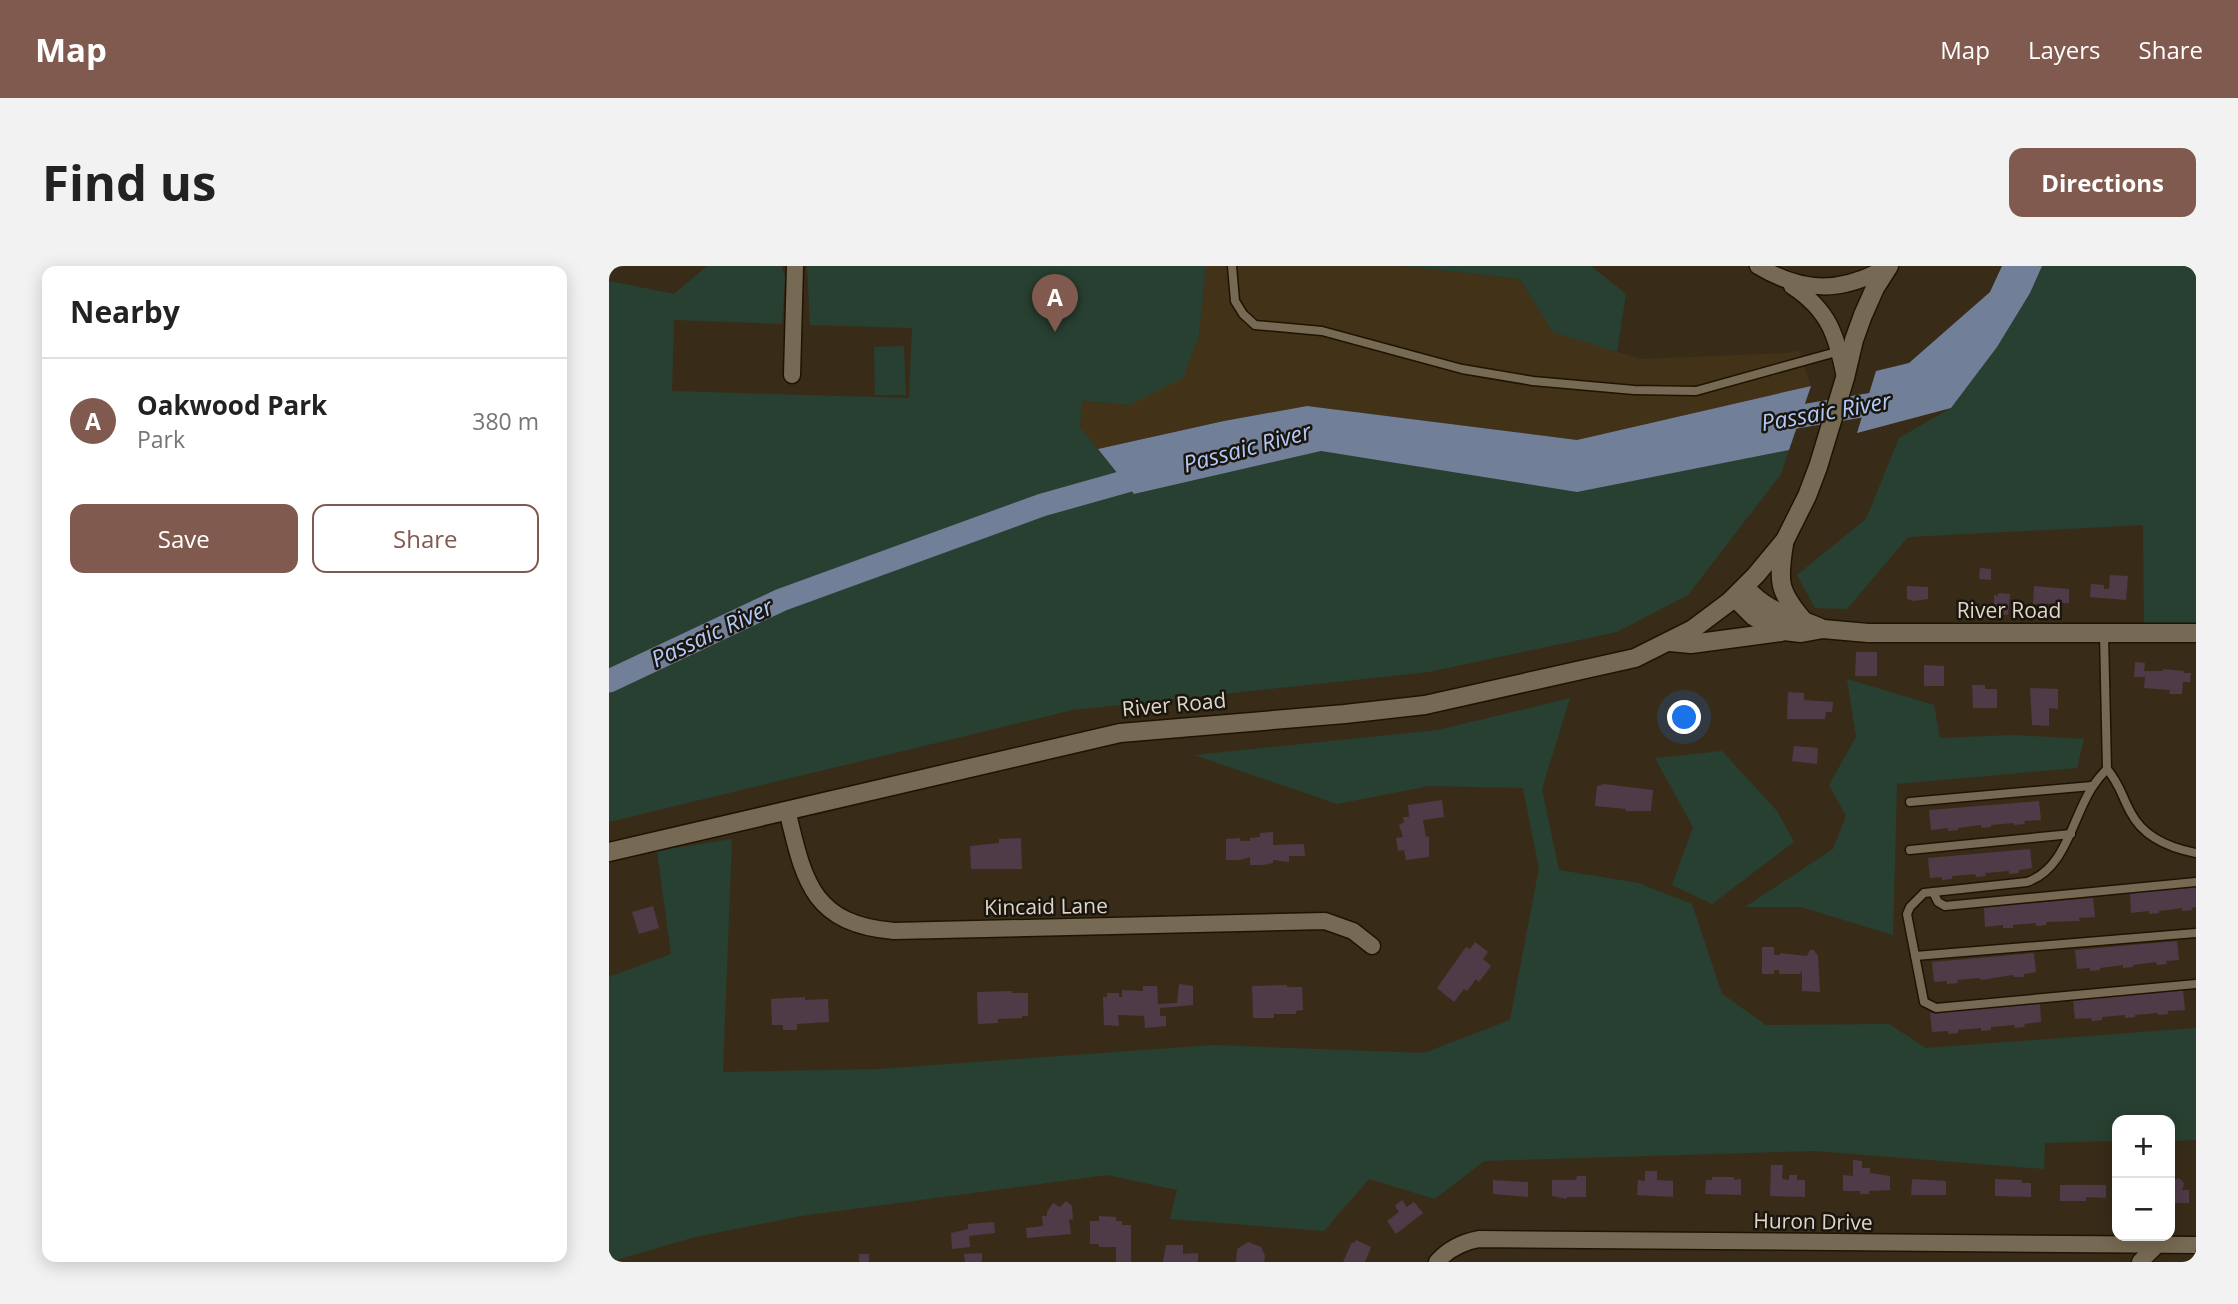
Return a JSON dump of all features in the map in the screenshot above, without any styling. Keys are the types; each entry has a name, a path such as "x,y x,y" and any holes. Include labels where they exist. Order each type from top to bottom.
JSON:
{"main road":[{"path":"1803,620 1781,590 1779,575 1785,540 1807,496 1826,444 1863,315 1888,267"},
{"name":"River Road","path":"609,852 1120,733 1425,705 1635,658 1693,629 1740,592 1785,540"},
{"path":"1740,592 1776,612 1823,629"},
{"path":"1740,592 1753,617 1773,628 1801,634 1823,629"},
{"name":"River Road","path":"1823,629 1868,634 2196,634"},
{"path":"1669,642 1691,644 1784,631"}],"street":[{"path":"792,375 795,266"},
{"path":"1758,266 1801,291 1820,309 1836,336 1845,378"},
{"path":"1778,278 1801,285 1838,286 1862,280 1888,267"},
{"name":"Kincaid Lane","path":"787,810 799,858 811,887 831,911 859,926 894,931 1325,921 1353,931 1373,947"},
{"name":"Huron Drive","path":"1437,1262 1453,1248 1479,1240 2196,1245"},
{"path":"2140,1262 2156,1246"}],"lane":[{"path":"1232,266 1235,301 1243,314 1255,324 1322,331 1462,369 1533,381 1623,389 1696,391 1840,351"},
{"path":"2104,634 2107,769 2120,785 2131,812 2146,832 2169,846 2196,853"},
{"path":"2107,769 2092,786 2059,854 2038,878 2027,882 1924,893 1916,899 1907,914 1924,1002 1936,1008 2196,984"},
{"path":"1910,802 2092,786"},
{"path":"1910,850 2070,834"},
{"path":"1933,892 1938,902 1945,906 2196,882"},
{"path":"1915,956 2196,933"}],"shaded area":[{"path":"1206,266 1404,266 1520,279 1554,332 1640,359 1786,353 1799,350 1811,386 1577,440 1307,406 1098,449 1080,427 1082,401 1129,405 1199,336"}],"green space":[{"path":"707,266 781,266 785,276 782,324 674,320 672,391 909,398 912,328 810,325 807,266 1206,266 1199,336 1183,378 1129,405 1082,401 1080,427 1135,494 1321,451 1577,492 1789,450 1781,474 1688,595 1617,632 1429,672 1073,710 609,822 609,281 674,294"},
{"path":"1404,266 1591,266 1626,294 1617,352 1553,332 1520,279"},
{"path":"2042,266 2196,266 2196,625 2144,625 2143,525 1908,537 1847,609 1815,608 1797,575 1866,519 1899,438 1951,408 1997,347 2030,293"},
{"path":"904,346 906,395 875,395 874,347"},
{"path":"1847,679 1934,705 1940,738 2012,735 2084,739 2077,768 1897,784 1893,935 1801,907 1745,907 1833,849 1846,816 1829,785 1856,737"},
{"path":"1570,698 1542,789 1559,870 1638,883 1692,904 1722,994 1766,1025 1889,1024 1926,1048 2196,1028 2196,1140 2175,1141 2175,1115 2112,1115 2112,1141 2045,1143 2044,1169 1815,1151 1484,1161 1435,1199 1369,1179 1324,1231 1170,1219 1177,1190 1107,1175 801,1216 695,1237 609,1262 609,977 671,954 657,851 732,839 723,1072 880,1069 1213,1045 1424,1053 1510,1020 1539,868 1523,788 1429,786 1337,804 1194,755 1438,730"},
{"path":"1722,751 1777,811 1794,842 1712,904 1672,885 1693,827 1655,758"}],"water":[{"path":"2002,266 2042,266 2030,293 1997,347 1951,408 1857,433 1876,371 1909,363 1990,292"},
{"path":"1811,386 1789,450 1577,492 1321,451 1134,494 1098,449 1307,406 1577,440"}],"building":[{"path":"1980,568 1991,569 1991,580 1979,579"},
{"path":"2110,575 2128,576 2126,600 2090,597 2091,584 2104,585 2104,589 2109,589"},
{"path":"1907,586 1928,587 1928,599 1907,599"},
{"path":"2034,586 2069,589 2069,603 2033,604"},
{"path":"1998,593 2010,594 2008,615 1994,614 1994,595 1998,596"},
{"path":"1856,652 1877,652 1877,676 1855,676"},
{"path":"2135,662 2145,663 2144,671 2163,669 2191,673 2190,682 2183,682 2182,694 2144,688 2145,677 2134,677"},
{"path":"1924,665 1944,666 1944,686 1924,686"},
{"path":"1972,685 1997,689 1997,708 1973,708"},
{"path":"2030,688 2058,689 2058,709 2049,708 2049,726 2032,725"},
{"path":"1788,692 1804,693 1804,700 1833,702 1832,712 1826,712 1825,719 1787,719"},
{"path":"1794,746 1818,748 1817,764 1792,761"},
{"path":"1604,784 1653,790 1651,811 1625,811 1626,809 1595,806 1597,786"},
{"path":"1442,800 1444,817 1423,820 1426,837 1429,836 1429,857 1406,860 1404,850 1398,851 1396,838 1403,837 1399,825 1404,822 1403,817 1409,817 1408,805"},
{"path":"2039,801 2041,820 1948,831 1948,828 1931,830 1929,810"},
{"path":"1273,832 1273,845 1304,844 1305,856 1289,856 1289,862 1273,860 1273,863 1263,865 1250,865 1250,857 1226,860 1226,839 1240,838 1240,841 1250,841 1250,838 1260,837 1260,833"},
{"path":"1021,838 1022,869 971,869 970,846 999,843 999,839"},
{"path":"2030,849 2032,868 2019,870 2019,873 2009,874 2009,871 1985,873 1986,876 1976,877 1975,874 1952,876 1952,879 1942,880 1942,877 1930,878 1928,858"},
{"path":"2196,887 2196,907 2192,910 2182,911 2182,908 2149,914 2149,911 2131,913 2130,893"},
{"path":"2093,898 2095,917 2079,918 2080,921 2046,922 2046,925 2036,926 2036,923 2013,925 2013,928 2003,928 2003,925 1985,927 1984,907"},
{"path":"653,906 659,928 639,934 632,912"},
{"path":"2177,941 2179,960 2166,961 2167,964 2157,965 2156,962 2123,968 2123,965 2090,971 2090,968 2077,969 2075,950"},
{"path":"1475,942 1488,952 1483,959 1491,966 1479,982 1476,979 1454,1002 1437,988 1466,947 1470,949"},
{"path":"1762,947 1774,947 1774,955 1780,953 1807,956 1810,950 1814,950 1818,956 1820,992 1802,991 1802,970 1800,974 1779,974 1779,970 1774,970 1774,974 1762,974"},
{"path":"2034,953 2036,972 2024,974 2024,977 2013,975 1981,980 1957,980 1958,983 1947,984 1947,981 1934,982 1932,962"},
{"path":"1179,984 1193,986 1193,1005 1160,1008 1160,1016 1166,1016 1166,1026 1145,1028 1144,1016 1122,1015 1118,1015 1119,1026 1104,1025 1103,997 1107,997 1107,993 1119,993 1119,997 1122,997 1122,990 1143,991 1143,986 1157,986 1158,1004 1177,1003"},
{"path":"1252,986 1302,987 1303,1010 1296,1011 1296,1014 1274,1014 1274,1018 1253,1018"},
{"path":"2183,990 2185,1010 2125,1018 2125,1015 2102,1017 2102,1020 2092,1021 2091,1018 2075,1019 2073,1000"},
{"path":"977,992 1028,993 1028,1016 998,1019 998,1023 978,1024"},
{"path":"805,997 805,1000 828,999 829,1022 797,1024 797,1030 783,1030 783,1025 772,1025 771,999"},
{"path":"2040,1003 2041,1022 2024,1024 2025,1027 2015,1028 2014,1025 1991,1027 1991,1030 1981,1031 1981,1028 1958,1030 1958,1033 1948,1034 1948,1031 1932,1032 1930,1013"},
{"path":"1853,1160 1862,1161 1862,1168 1870,1168 1870,1173 1890,1176 1890,1190 1869,1191 1869,1194 1843,1191 1843,1175 1853,1176"},
{"path":"1771,1165 1783,1165 1782,1179 1789,1180 1789,1175 1797,1175 1797,1180 1805,1180 1805,1197 1770,1196"},
{"path":"1645,1171 1657,1171 1657,1180 1673,1181 1673,1197 1637,1195 1638,1180 1645,1181"},
{"path":"1577,1176 1586,1176 1586,1197 1567,1199 1552,1196 1552,1180 1576,1180"},
{"path":"1712,1177 1741,1179 1741,1195 1705,1194 1706,1180 1712,1180"},
{"path":"2179,1178 2184,1183 2182,1190 2189,1190 2189,1203 2175,1203 2175,1180"},
{"path":"1912,1179 1946,1181 1946,1195 1911,1195"},
{"path":"1995,1179 2031,1183 2031,1197 1995,1196"},
{"path":"1493,1180 1528,1182 1528,1197 1493,1194"},
{"path":"2060,1185 2106,1185 2106,1198 2086,1197 2086,1201 2060,1201"},
{"path":"1402,1200 1407,1207 1414,1202 1423,1213 1396,1234 1387,1221 1399,1212 1395,1206"},
{"path":"1066,1201 1072,1206 1073,1219 1069,1220 1071,1234 1027,1238 1026,1228 1043,1226 1042,1216 1047,1216 1053,1203 1060,1207"},
{"path":"1099,1216 1116,1217 1116,1221 1122,1221 1122,1225 1131,1225 1131,1262 1116,1262 1116,1247 1090,1244 1090,1221 1099,1221"},
{"path":"994,1222 995,1233 969,1236 970,1247 952,1249 951,1233 968,1229 968,1224"},
{"path":"1356,1240 1371,1247 1365,1262 1343,1262 1352,1242"},
{"path":"1248,1242 1261,1247 1265,1256 1264,1262 1236,1262 1237,1249"},
{"path":"1166,1245 1183,1245 1183,1254 1198,1253 1198,1262 1163,1262"},
{"path":"982,1253 982,1262 965,1262 964,1254"},
{"path":"859,1254 869,1254 869,1262 859,1262"}],"waterway":[{"name":"Passaic River","path":"1772,421 1897,400"},
{"name":"Passaic River","path":"609,681 781,600 1042,505 1152,474"}],"place":[{"name":"Oakwood Park","path":"1055,332"}]}
